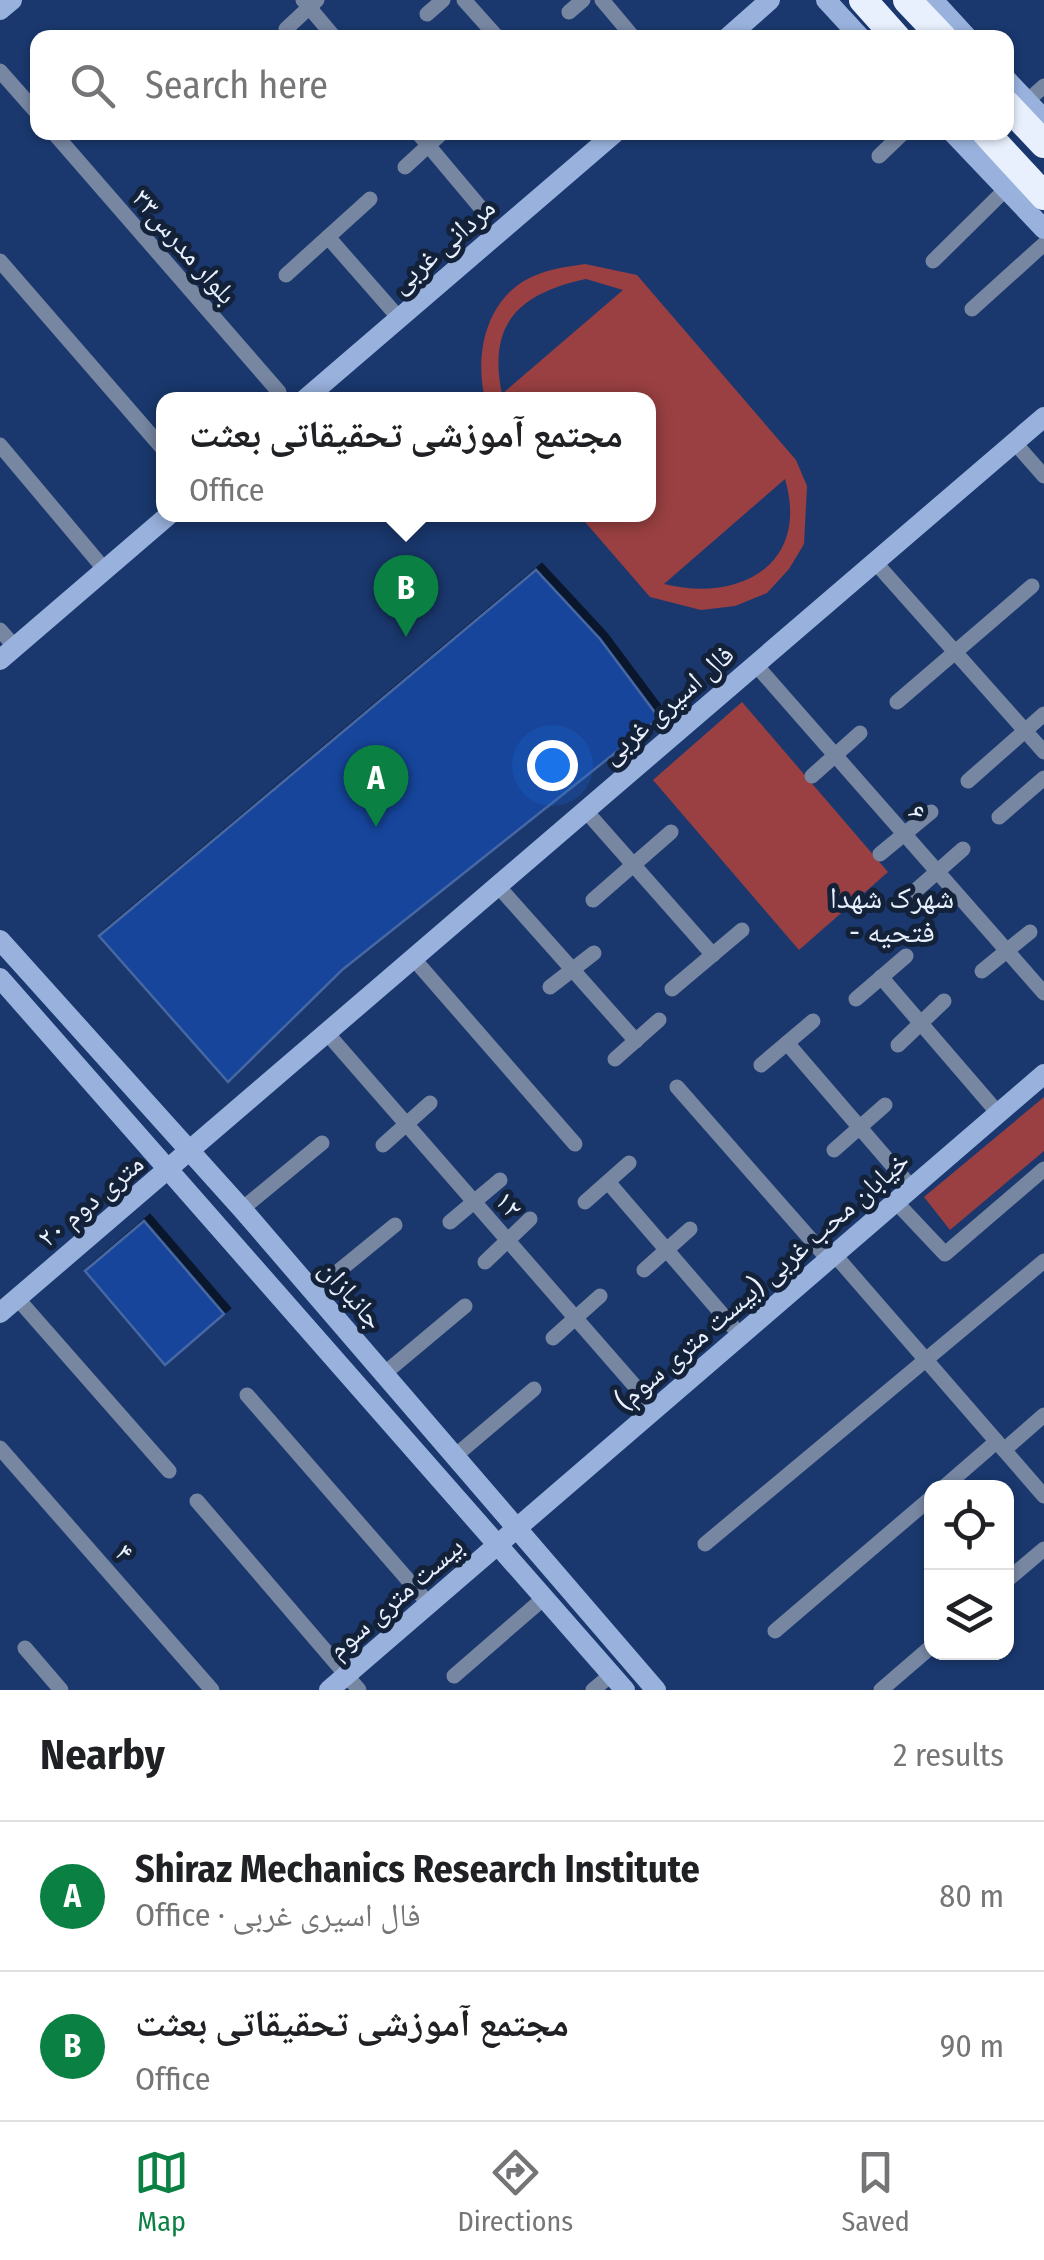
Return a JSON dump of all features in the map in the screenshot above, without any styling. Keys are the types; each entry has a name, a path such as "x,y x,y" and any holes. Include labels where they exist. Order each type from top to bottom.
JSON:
{"highway":[{"path":"863,0 890,30"},
{"path":"907,0 935,30"},
{"path":"1017,102 1044,144"},
{"path":"992,140 1044,196"}],"street":[{"path":"0,10 12,0"},
{"path":"427,14 443,0"},
{"path":"464,0 491,30"},
{"path":"568,12 582,0"},
{"path":"602,0 627,30"},
{"path":"735,30 770,0"},
{"path":"826,0 849,30"},
{"path":"934,0 961,30"},
{"path":"286,29 310,2 329,30"},
{"path":"0,71 30,105"},
{"path":"1044,86 1017,102 1044,119"},
{"name":"بلوار مدرس۳۳","path":"60,140 279,392"},
{"path":"423,140 480,207"},
{"path":"404,167 434,140"},
{"name":"مردانی غربی","path":"313,392 607,140"},
{"path":"879,156 896,140"},
{"path":"959,140 1044,229"},
{"path":"933,262 1006,190"},
{"path":"286,274 370,199"},
{"path":"328,237 399,318"},
{"path":"972,308 1044,244"},
{"path":"0,261 156,441"},
{"name":"فال اسیری غربی","path":"189,1150 1044,417"},
{"path":"1014,442 1044,476"},
{"path":"0,446 104,570"},
{"path":"0,630 7,654 161,522"},
{"path":"875,562 1044,752"},
{"path":"896,702 1032,586"},
{"name":"۶","path":"755,664 1044,993"},
{"path":"968,781 1044,714"},
{"path":"812,776 860,733"},
{"path":"998,817 1044,778"},
{"path":"585,810 713,955"},
{"path":"880,854 931,812"},
{"path":"593,900 670,832"},
{"path":"914,892 963,849"},
{"path":"498,885 636,1041"},
{"path":"672,990 742,930"},
{"path":"982,970 1030,932"},
{"name":"جانبازان","path":"0,940 242,1209 656,1690"},
{"path":"550,987 594,953"},
{"path":"856,1000 906,956"},
{"path":"413,958 575,1144"},
{"path":"881,977 998,1113"},
{"name":"جانبازان","path":"0,978 618,1682"},
{"path":"898,1044 944,1002"},
{"path":"615,1060 659,1020"},
{"path":"761,1065 813,1021"},
{"name":"۱۲","path":"326,1032 654,1408"},
{"path":"787,1043 859,1128 945,1254 1044,1169"},
{"name":"خیابان محب غربی (بیست متری سوم)","path":"497,1545 1044,1074"},
{"path":"677,1087 1044,1496"},
{"path":"383,1144 430,1103"},
{"path":"834,1150 885,1104"},
{"path":"242,1209 322,1143"},
{"name":"۲۰ متری دوم","path":"0,1313 189,1150"},
{"path":"585,1202 629,1163"},
{"path":"450,1222 500,1180"},
{"path":"608,1182 740,1335"},
{"path":"485,1262 530,1219"},
{"path":"313,1292 395,1225"},
{"path":"644,1270 690,1229"},
{"path":"705,1544 1044,1261"},
{"path":"553,1338 600,1296"},
{"path":"17,1298 170,1471"},
{"path":"384,1373 465,1306"},
{"path":"455,1456 534,1389"},
{"path":"247,1395 429,1604"},
{"path":"954,1480 1044,1415"},
{"name":"۴","path":"0,1448 212,1690"},
{"path":"198,1501 353,1683"},
{"path":"775,1631 924,1504"},
{"name":"بیست متری سوم","path":"329,1690 353,1683 429,1604 497,1545"},
{"path":"1014,1574 1044,1548"},
{"path":"454,1676 544,1598"},
{"path":"25,1648 60,1690"},
{"path":"881,1690 924,1653"},
{"path":"593,1690 618,1682"}],"shaded area":[{"path":"585,264 637,275 796,460 807,486 804,544 789,569 767,593 735,606 701,610 650,597 585,522 656,522 656,392 504,392 623,290 586,279 526,303 505,330 500,348 502,392 484,392 482,350 491,318 510,291 531,277","holes":["785,479 790,509 787,534 778,555 742,582 718,588 664,584"]},
{"path":"742,702 888,872 799,950 653,780"},
{"path":"1044,1097 1044,1151 950,1230 924,1197"}],"building":[{"path":"536,570 600,639 659,718 342,970 228,1082 99,936"},
{"path":"144,1221 224,1314 165,1365 85,1271"}],"place":[{"name":"مجتمع آموزشی تحقیقاتی بعثت","path":"406,637"},
{"name":"Shiraz Mechanics Research Institute","path":"376,827"}],"district":[{"name":"شهرک شهدا - فتحیه","path":"892,915"}]}
